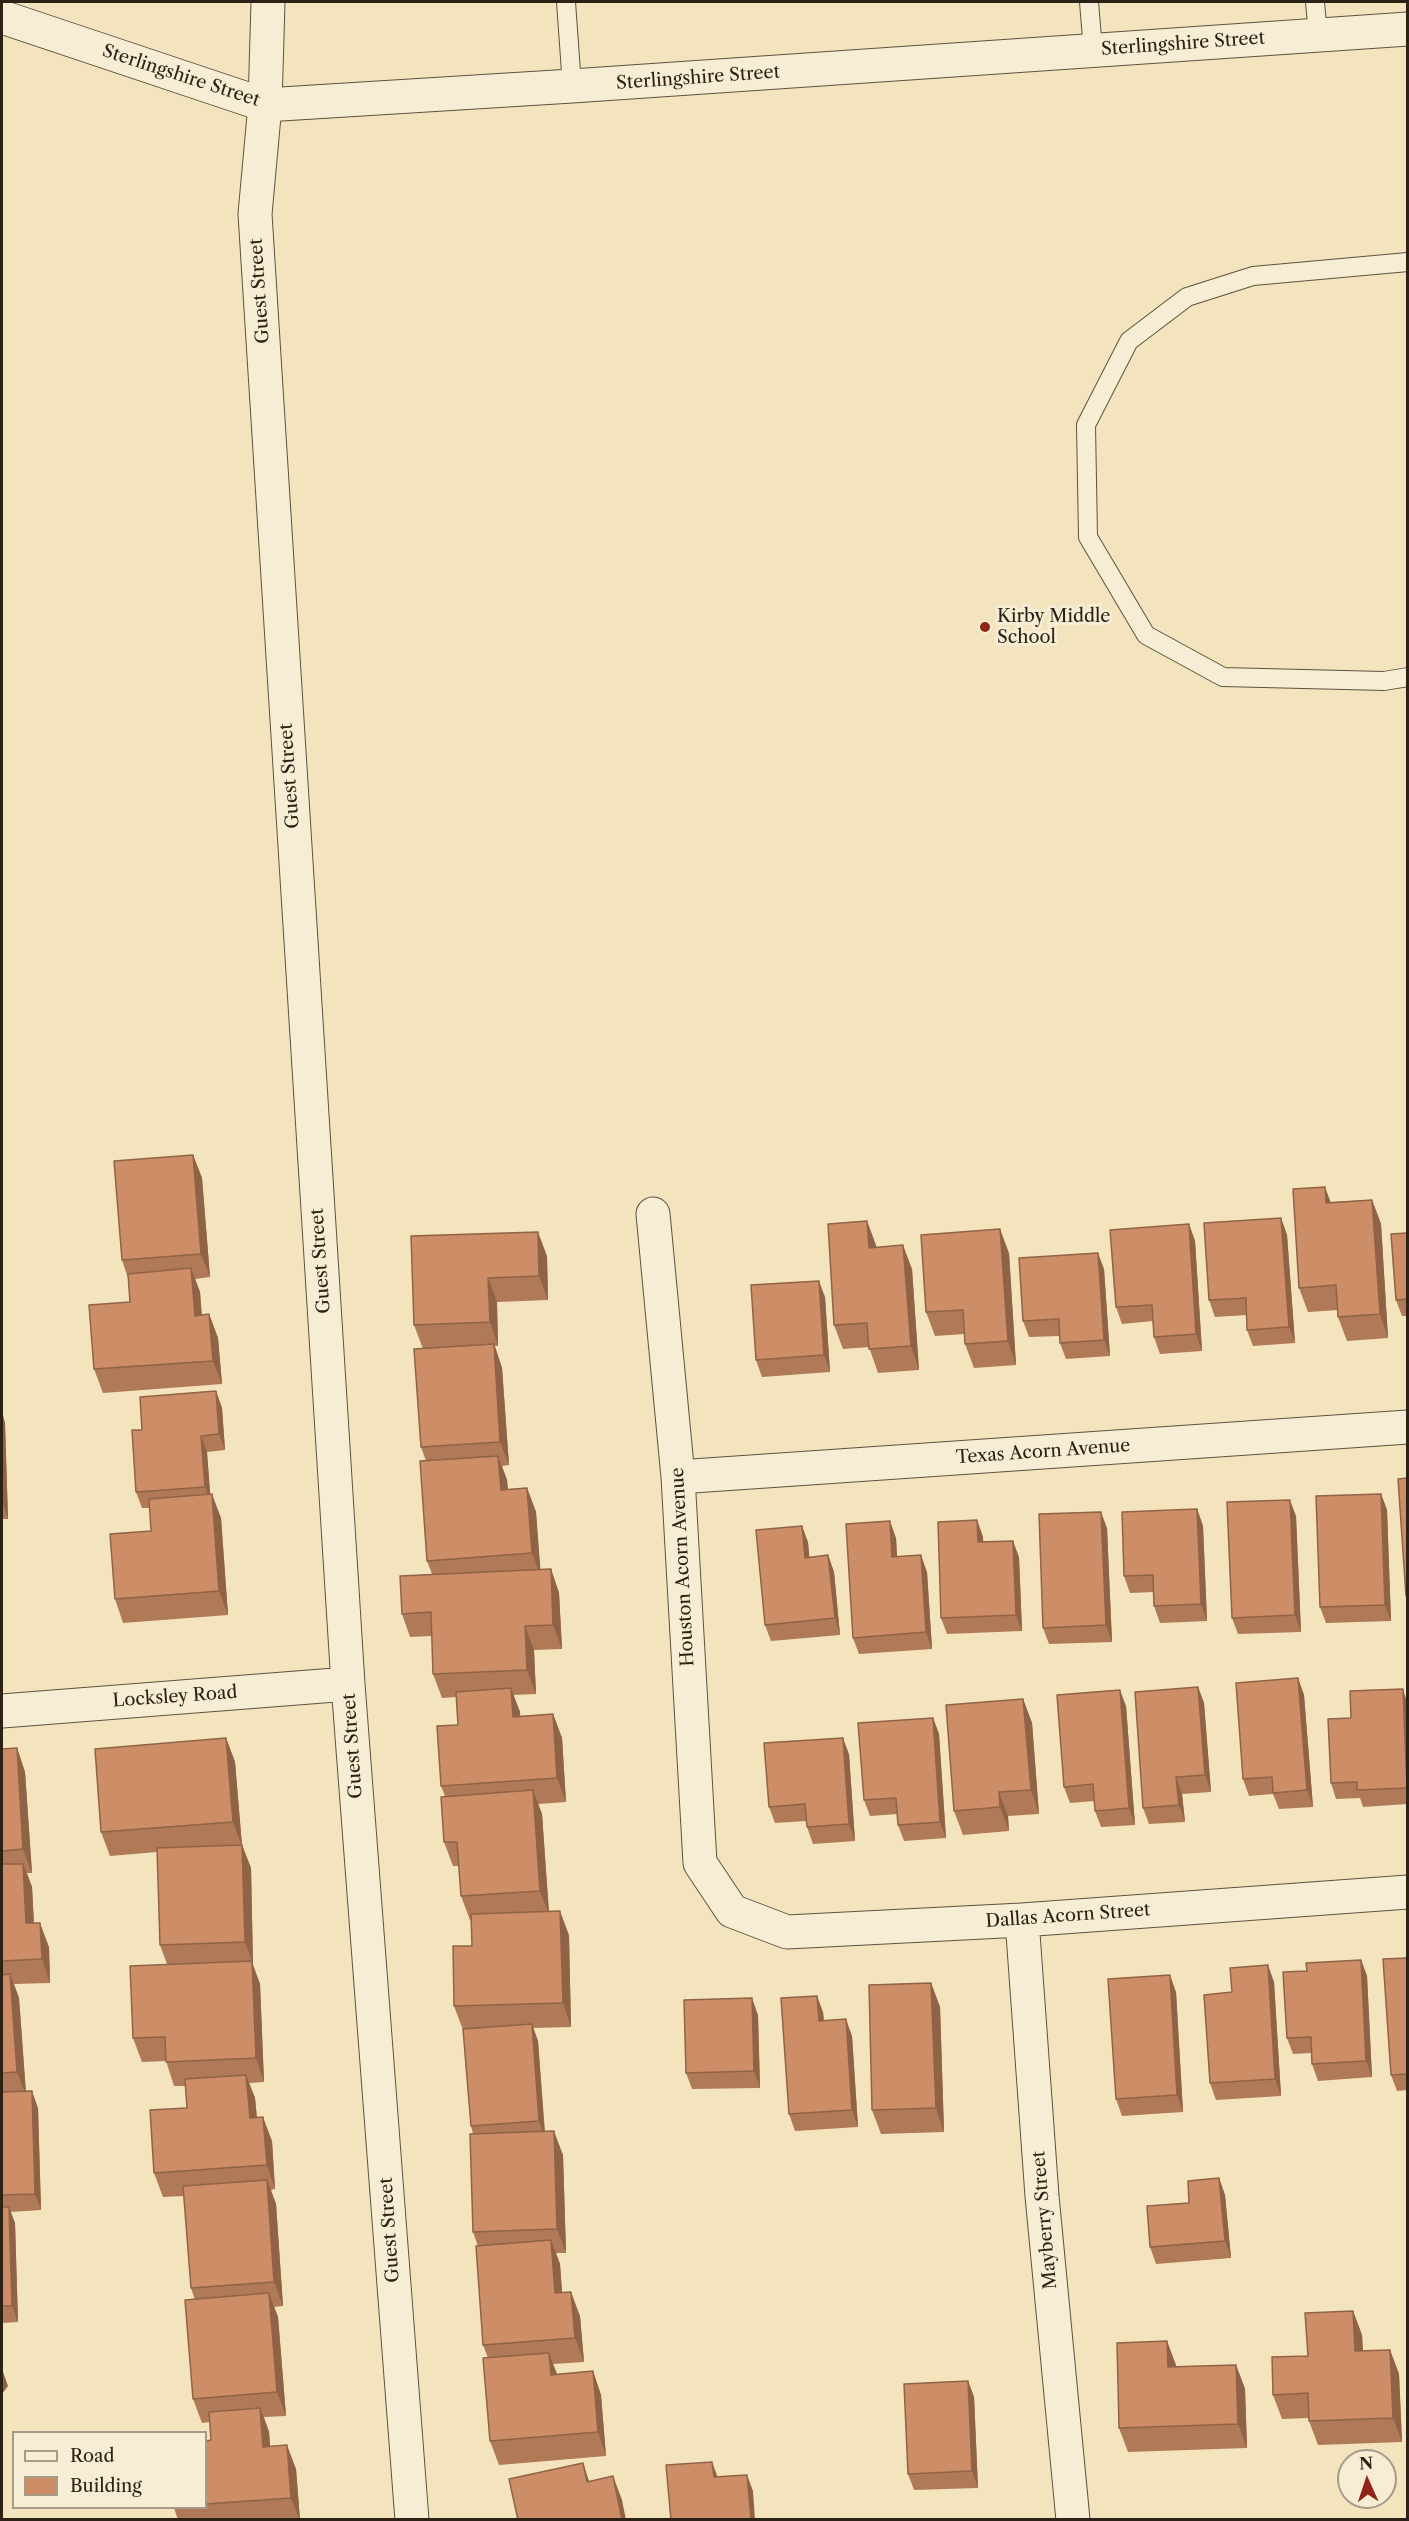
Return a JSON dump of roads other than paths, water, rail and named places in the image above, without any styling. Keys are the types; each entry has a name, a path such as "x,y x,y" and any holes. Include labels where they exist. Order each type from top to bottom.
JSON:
{"street":[{"name":"Guest Street","path":"268,2 265,105 255,214 348,1684 412,2520"},
{"name":"Sterlingshire Street","path":"2,17 265,105 1407,30"},
{"name":"Houston Acorn Avenue","path":"653,1214 678,1477 700,1863 732,1911"},
{"name":"Texas Acorn Avenue","path":"678,1477 1407,1427"},
{"name":"Locksley Road","path":"2,1711 348,1684"},
{"name":"Dallas Acorn Street","path":"732,1911 787,1932 1022,1920 1407,1892"},
{"name":"Mayberry Street","path":"1022,1920 1042,2196 1073,2520"}],"lane":[{"path":"566,2 572,86"},
{"path":"1089,2 1093,50"},
{"path":"1315,2 1318,35"},
{"path":"1407,262 1253,276 1187,297 1129,341 1086,424 1088,537 1146,635 1223,677 1384,681 1407,677"}],"place":[{"name":"Kirby Middle School","path":"985,627"}]}
